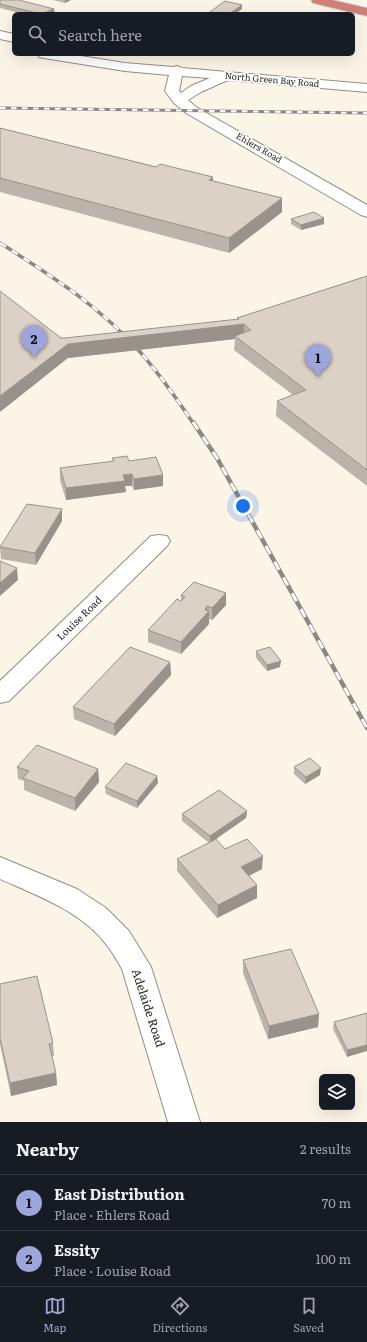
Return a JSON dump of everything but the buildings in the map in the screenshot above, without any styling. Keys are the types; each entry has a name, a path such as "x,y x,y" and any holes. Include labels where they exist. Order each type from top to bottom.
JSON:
{"highway":[{"path":"317,0 367,12"}],"street":[{"path":"0,35 12,38"},
{"path":"0,46 12,49"},
{"name":"North Green Bay Road","path":"56,56 125,67 176,70 367,88"},
{"name":"North Green Bay Road","path":"122,56 136,58 176,70"},
{"path":"176,70 172,91 179,100 196,89 227,76"},
{"name":"Ehlers Road","path":"179,100 191,110 367,212"},
{"name":"Louise Road","path":"0,695 159,541"},
{"name":"Adelaide Road","path":"0,867 67,898 96,916 119,939 136,967 184,1122"}],"railway":[{"path":"0,108 367,113"},
{"path":"0,243 38,267 92,306 126,336 148,361 193,423"},
{"path":"193,422 217,458 367,728"}],"place":[{"name":"Essity","path":"34,358"},
{"name":"East Distribution","path":"318,377"}]}
